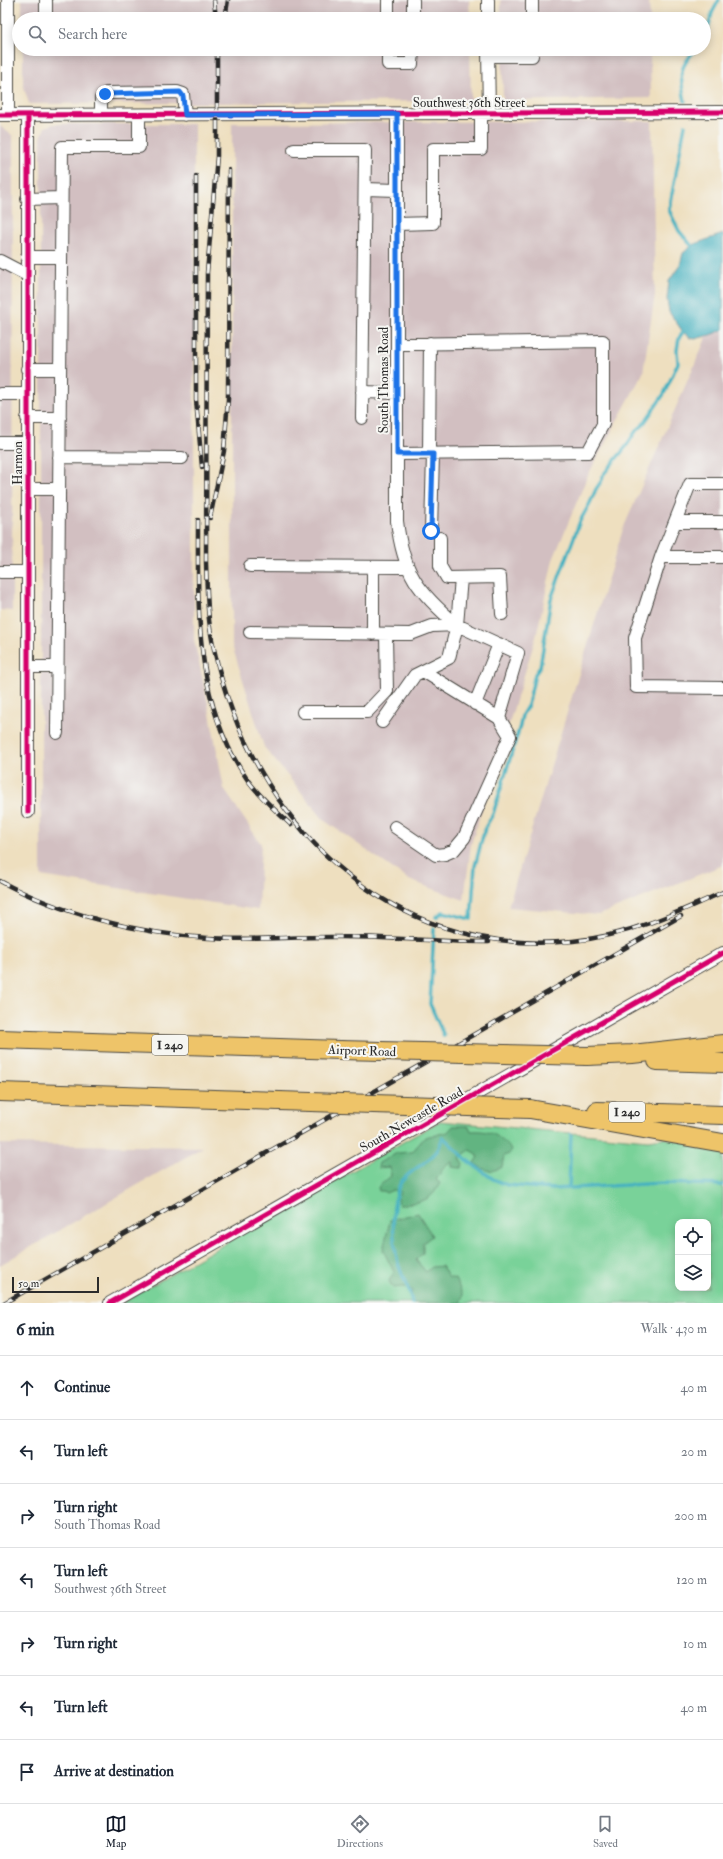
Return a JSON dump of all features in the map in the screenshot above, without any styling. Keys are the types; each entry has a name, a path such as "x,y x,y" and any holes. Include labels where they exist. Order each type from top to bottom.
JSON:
{"highway":[{"name":"Airport Road","path":"0,1039 340,1050 629,1057 723,1063"},
{"path":"629,1057 723,1044"},
{"name":"I 240","path":"0,1092 723,1115"},
{"path":"530,1109 723,1143"}],"street":[{"path":"4,115 4,25 8,0"},
{"path":"46,0 46,12"},
{"path":"388,0 388,12"},
{"path":"413,0 413,12"},
{"path":"488,0 488,12"},
{"path":"532,0 532,12"},
{"path":"388,56 388,64 412,64 412,56"},
{"path":"397,224 433,223 433,149 481,149 485,114 488,56"},
{"path":"101,115 101,99 107,93 177,92 183,94 185,115"},
{"name":"Southwest 36th Street","path":"4,115 723,112"},
{"name":"South Thomas Road","path":"397,114 397,521 399,542 407,568 419,588 432,604 457,625"},
{"name":"Harmon","path":"28,115 28,812"},
{"path":"57,733 62,147 139,147 139,115"},
{"path":"294,150 365,150 362,418"},
{"path":"365,189 397,190"},
{"path":"27,199 61,198"},
{"path":"27,257 61,257"},
{"path":"0,261 27,275"},
{"path":"397,344 603,341 603,424 588,452 397,454"},
{"path":"430,343 431,454 436,535 440,566 447,578 500,577 502,614"},
{"path":"27,369 60,369"},
{"path":"362,392 397,393"},
{"path":"0,394 27,394"},
{"path":"27,418 60,418"},
{"path":"0,443 28,443"},
{"path":"59,457 182,458"},
{"path":"723,484 690,484 661,557 635,638 636,687 723,688"},
{"path":"28,489 59,489"},
{"path":"675,522 723,522"},
{"path":"661,557 723,557"},
{"path":"250,566 407,568"},
{"path":"373,567 373,634"},
{"path":"0,572 28,572"},
{"path":"382,722 414,675 449,658 457,625 461,578"},
{"path":"250,632 411,634 432,626 457,625 518,653 499,718"},
{"path":"303,712 366,712 387,692 386,634"},
{"path":"475,704 499,644"},
{"path":"28,667 57,667"},
{"path":"396,827 436,855 445,854 454,850 464,838 510,736 499,718 423,671"},
{"name":"South Newcastle Road","path":"110,1303 723,954"}],"shaded area":[{"path":"22,0 469,0 470,12 22,12"},
{"path":"501,0 649,0 650,12 501,12"},
{"path":"23,56 470,56 471,101 29,104 23,85"},
{"path":"502,56 650,56 651,98 503,101"},
{"path":"652,121 655,294 643,373 587,477 553,560 536,637 471,844 464,900 409,880 325,821 264,747 232,645 232,123"},
{"path":"54,124 194,124 194,640 210,713 224,789 261,844 258,910 41,876 41,138 45,127"},
{"path":"0,126 13,136 12,611 0,610"},
{"path":"723,299 723,865 599,915 508,907 623,529"},
{"path":"0,1144 203,1147 0,1265"}],"green space":[{"path":"440,1121 648,1140 663,1138 723,1148 723,1303 121,1303"},
{"path":"453,1126 469,1126 471,1131 484,1131 494,1134 502,1140 511,1149 509,1154 504,1156 502,1167 495,1170 481,1168 474,1163 478,1157 476,1153 470,1150 460,1157 463,1164 461,1168 452,1167 452,1162 444,1167 436,1180 440,1183 429,1198 399,1205 398,1198 400,1192 393,1190 386,1193 379,1191 378,1187 391,1176 390,1167 378,1168 379,1163 397,1153 412,1152 425,1137 448,1132"},
{"path":"418,1213 432,1236 423,1243 423,1253 416,1260 426,1272 432,1267 442,1266 448,1277 455,1279 463,1295 460,1303 410,1303 412,1290 402,1287 393,1288 389,1281 394,1272 383,1250 390,1220"}],"water":[{"path":"723,234 723,330 695,339 690,338 683,332 669,312 667,299 669,281 680,265 683,253 694,244"}],"waterway":[{"path":"711,17 719,0"},
{"path":"685,101 681,79 683,68 690,56"},
{"path":"685,125 669,210 679,231 691,245"},
{"path":"436,917 443,912 471,919 475,866 485,828 493,814 522,715 528,705 535,674 540,667 551,599 580,521 602,480 603,475 625,448 636,431 642,426 664,394 678,363 677,350 679,338 683,332"},
{"path":"434,929 430,1004 444,1036"},
{"path":"569,1188 571,1134"},
{"path":"412,1303 410,1293 396,1254 393,1221 395,1198 402,1181 433,1155 438,1149 443,1137 468,1161 493,1179 507,1185 553,1189 664,1183 723,1185"}],"railway":[{"path":"214,0 215,12"},
{"path":"226,12 228,0"},
{"path":"217,56 217,156 207,273 206,562 208,606 214,649 232,711 260,769 295,822 338,866 388,902 444,927 506,941 573,941 612,934 650,923 723,892"},
{"path":"210,518 224,451 228,399 229,170"},
{"path":"196,176 196,400 202,467"},
{"path":"198,520 198,587 203,654 208,687 217,719 230,750 247,779 262,797 291,825"},
{"path":"0,881 23,893 74,912 128,927 182,936 225,939 359,937 489,942"},
{"path":"4,1303 681,916"}],"cycle path":[{"path":"0,115 723,112"},
{"path":"28,115 28,812"},
{"path":"110,1303 723,953"}],"route":[{"path":"105,94 180,92 183,94 185,115 397,114 397,454 433,454 431,531"}]}
